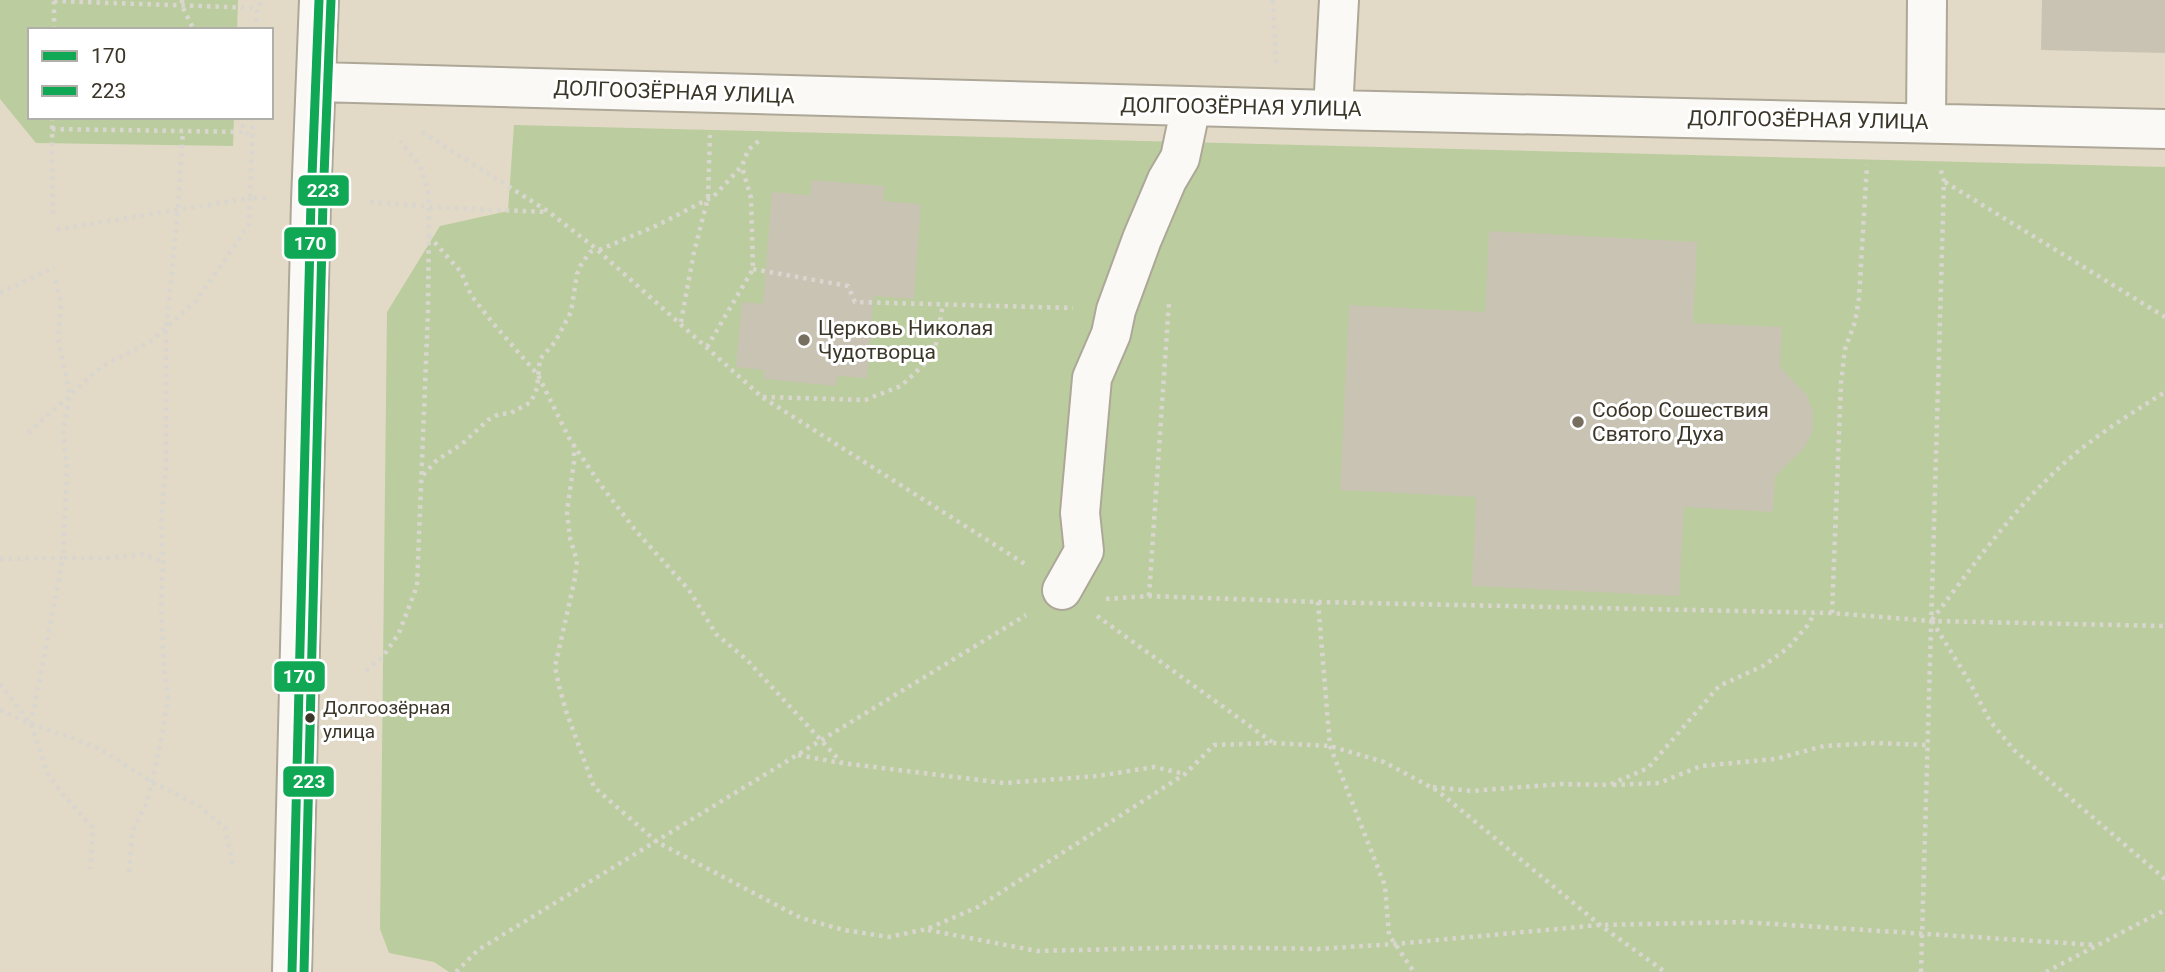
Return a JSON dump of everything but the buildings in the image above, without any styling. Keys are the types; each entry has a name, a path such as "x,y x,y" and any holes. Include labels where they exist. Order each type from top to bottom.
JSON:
{"street":[{"path":"292,972 311,201 319,0"},
{"path":"1333,110 1339,0"},
{"path":"1926,123 1927,0"},
{"name":"ДОЛГООЗЁРНАЯ УЛИЦА","path":"317,82 1333,110 2165,129"},
{"path":"1070,596 1084,551 1080,513 1092,378 1111,334 1115,310 1167,180 1180,158 1191,106"}],"path":[{"path":"256,28 257,8 264,0"},
{"path":"1273,0 1276,65"},
{"path":"54,28 54,1 182,3 257,8"},
{"path":"182,3 193,28"},
{"path":"681,322 694,252 708,198 708,93"},
{"path":"52,119 53,216"},
{"path":"240,119 252,138"},
{"path":"28,433 101,367 151,341 196,301 249,225 253,119"},
{"path":"1832,613 1841,383 1845,349 1855,322 1859,298 1867,195 1868,122"},
{"path":"1921,972 1944,181 1926,123"},
{"path":"52,129 246,131"},
{"path":"129,872 132,833 148,800 168,696 161,608 161,523 166,466 166,328 183,131"},
{"path":"422,132 549,212 598,250 762,397 1030,567 1272,743"},
{"path":"366,671 384,655 399,632 417,586 429,206 428,189 419,164 400,141"},
{"path":"422,475 488,420 499,414 511,413 531,402 537,388 540,359 555,342 572,312 577,274 590,252 659,225 714,196 742,166 751,198 753,270 707,347"},
{"path":"1944,181 2165,317"},
{"path":"54,230 250,198 267,198"},
{"path":"370,202 549,212"},
{"path":"429,236 461,271 471,295 538,375 569,438 615,505 689,590 716,634 747,660 842,763"},
{"path":"0,293 55,267"},
{"path":"753,270 848,286 855,302 1115,310"},
{"path":"31,724 63,558 67,470 63,431 70,395 58,338 61,306 55,278"},
{"path":"1149,596 1169,297"},
{"path":"762,397 865,400 901,386 934,355 943,304"},
{"path":"1932,621 1988,545 2060,467 2110,428 2165,392"},
{"path":"574,444 567,513 570,538 578,561 555,667 566,711 594,787 657,842 801,918 844,930 889,937 927,929 978,907 1185,774 1213,745 1272,743 1329,746 1384,762 1438,791 1600,925 1665,972"},
{"path":"0,559 111,558 143,554 163,562"},
{"path":"1070,596 1832,613 1932,621 2165,626"},
{"path":"1318,602 1329,746 1385,886 1388,935 1414,972"},
{"path":"456,972 478,950 1029,612"},
{"path":"1609,785 1648,768 1719,686 1763,666 1788,648 1815,613"},
{"path":"1932,621 1990,721 2015,751 2165,879"},
{"path":"0,684 31,724 47,773 93,828 90,869"},
{"path":"0,710 102,750 152,782 198,805 225,828 233,865"},
{"path":"1429,786 1471,792 1561,784 1659,783 1702,766 1775,759 1824,746 1928,744"},
{"path":"797,755 1004,783 1098,776 1154,767 1185,774"},
{"path":"2046,972 2165,909"},
{"path":"927,929 1037,951 1201,947 1318,949 1600,925 1744,922 2096,945"}],"green space":[{"path":"0,0 238,0 237,28 28,28 28,119 234,119 233,146 36,143 0,99"},
{"path":"514,125 2165,167 2165,972 449,972 434,962 389,953 380,929 387,312 440,226 508,211"}],"transit line":[{"name":"170","path":"292,972 311,201 319,0"},
{"name":"223","path":"304,972 323,201 331,0"}],"place":[{"name":"Церковь Николая Чудотворца","path":"804,340"},
{"name":"Собор Сошествия Святого Духа","path":"1578,422"},
{"name":"Долгоозёрная улица","path":"310,718"}]}
